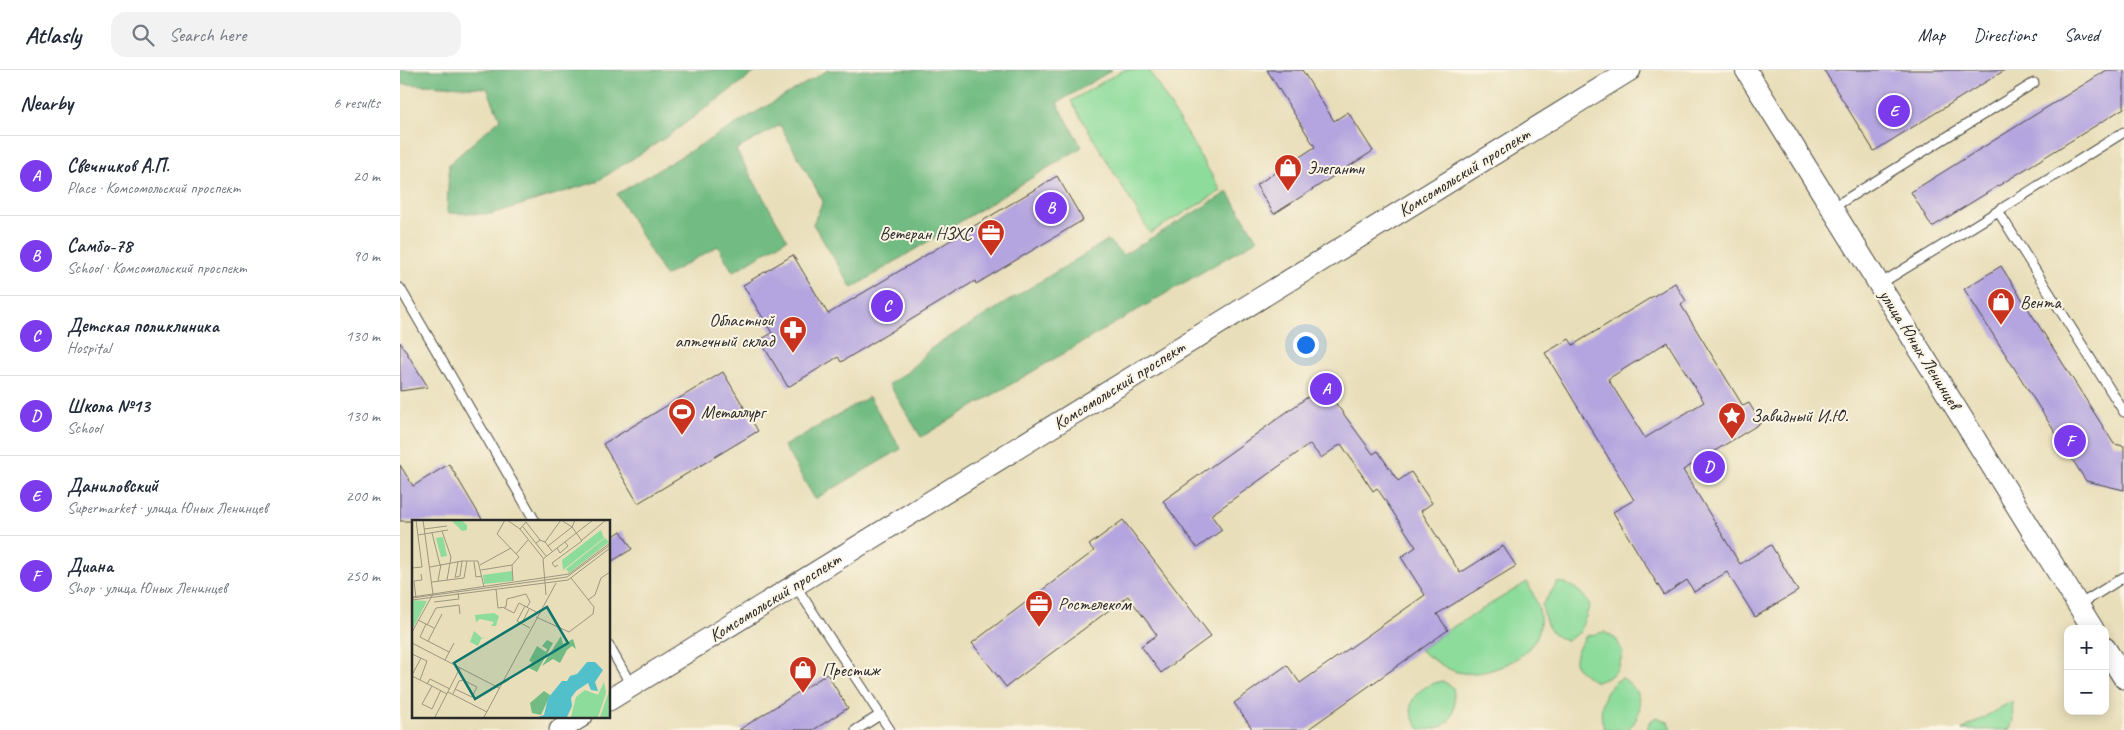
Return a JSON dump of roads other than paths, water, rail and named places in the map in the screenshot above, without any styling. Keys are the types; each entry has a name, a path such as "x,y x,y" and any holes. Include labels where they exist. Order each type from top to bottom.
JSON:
{"street":[{"name":"Комсомольский проспект","path":"610,699 1630,70"},
{"name":"улица Юных Ленинцев","path":"1746,70 2091,625"},
{"path":"2109,654 2124,678"}],"lane":[{"path":"1832,208 2034,83"},
{"path":"1880,284 2124,132"},
{"path":"1998,211 2124,412"},
{"path":"400,288 534,520"},
{"path":"2079,605 2124,578"},
{"path":"795,585 890,730"},
{"path":"610,648 632,686"},
{"path":"856,730 880,715"}],"place":[{"name":"Даниловский","path":"1894,111"},
{"name":"Элегантн","path":"1288,192"},
{"name":"Самбо-78","path":"1051,208"},
{"name":"Ветеран НЗХС","path":"991,257"},
{"name":"Детская поликлиника","path":"887,306"},
{"name":"Вента","path":"2001,326"},
{"name":"Областной аптечный склад","path":"793,354"},
{"name":"Свечников А.П.","path":"1326,389"},
{"name":"Металлург","path":"682,436"},
{"name":"Завидный И.Ю.","path":"1732,440"},
{"name":"Диана","path":"2070,441"},
{"name":"Школа №13","path":"1709,467"},
{"name":"Ростелеком","path":"1039,628"},
{"name":"Престиж","path":"803,694"}]}
